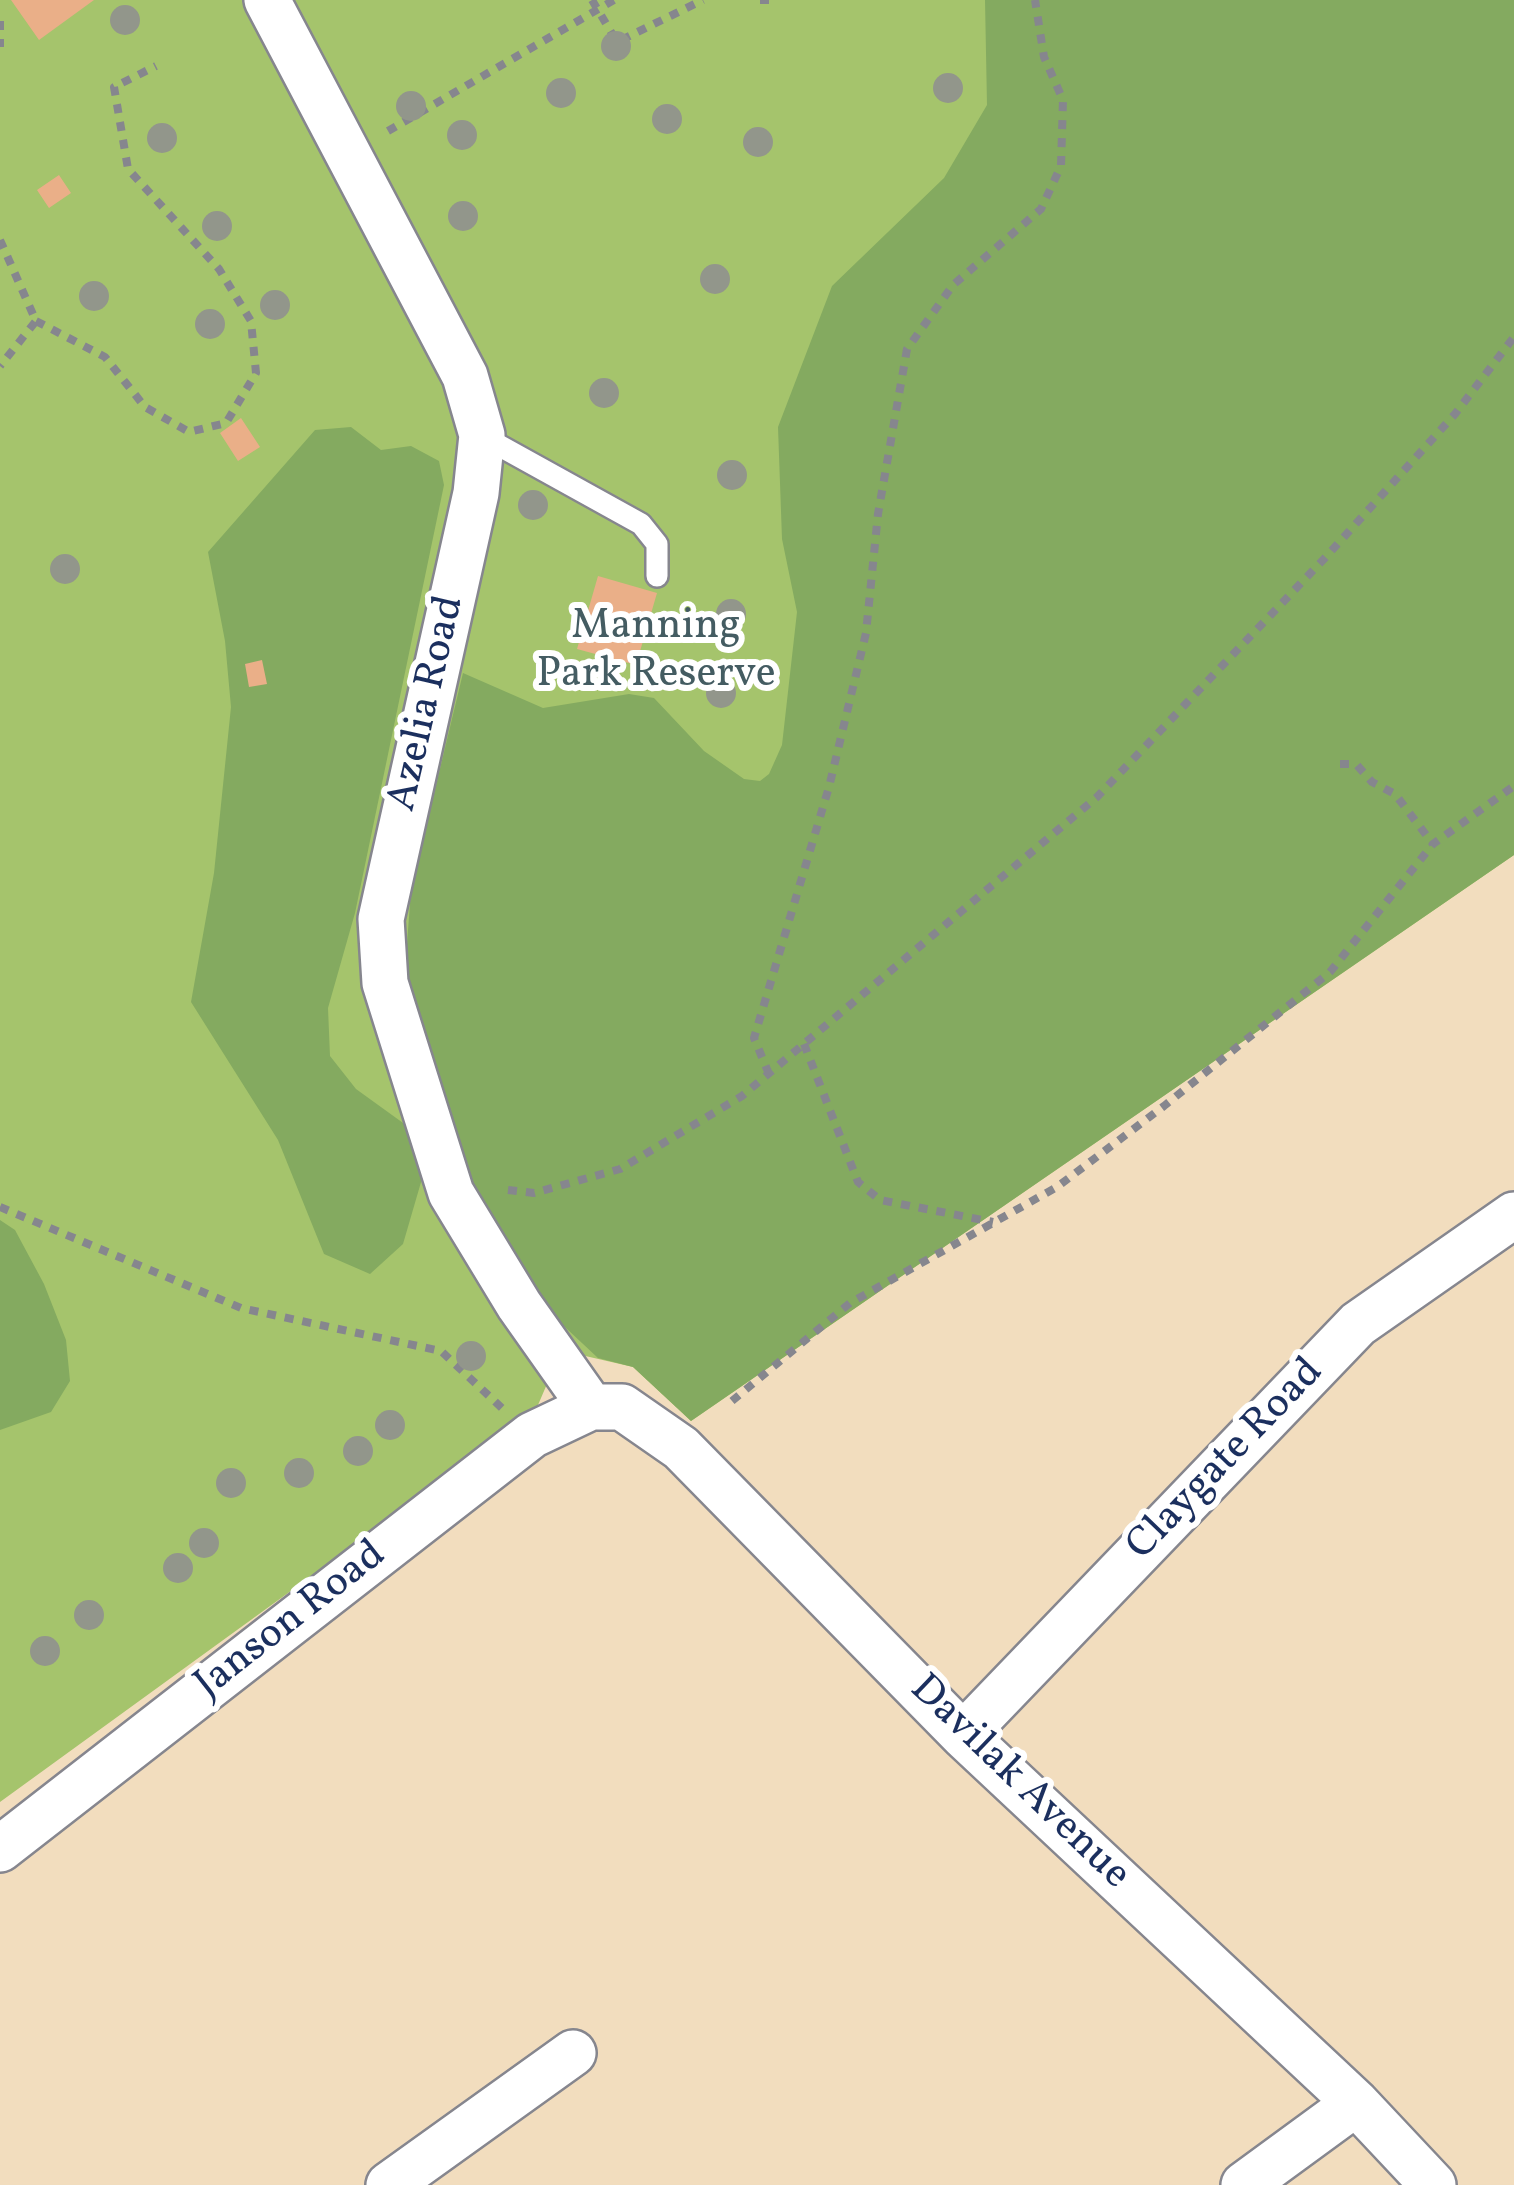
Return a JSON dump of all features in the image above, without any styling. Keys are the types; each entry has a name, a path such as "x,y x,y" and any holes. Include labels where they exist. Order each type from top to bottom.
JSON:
{"street":[{"name":"Azelia Road","path":"267,0 465,376 482,435 471,514 381,919 385,983 451,1193 519,1306 591,1407"},
{"name":"Claygate Road","path":"963,1735 1358,1324 1514,1215"},
{"name":"Janson Road","path":"0,1849 532,1436 591,1407"},
{"name":"Davilak Avenue","path":"591,1407 622,1407 681,1448 963,1735 1356,2103 1433,2185"},
{"path":"389,2185 574,2053"},
{"path":"1244,2185 1356,2103"}],"lane":[{"path":"482,435 641,524 657,544 657,576"}],"path":[{"path":"388,131 594,5 614,0"},
{"path":"594,5 612,38 622,42 703,0"},
{"path":"760,0 772,0"},
{"path":"769,1074 754,1038 829,787 866,633 878,514 907,349 953,286 1041,209 1061,166 1063,100 1043,57 1036,0"},
{"path":"0,21 0,47"},
{"path":"0,240 36,321 105,358 145,407 189,432 226,423 256,373 250,321 219,269 128,169 114,87 156,65"},
{"path":"0,366 36,321"},
{"path":"508,1190 534,1193 620,1169 769,1074 1097,797 1324,560 1455,414 1514,337"},
{"path":"1340,764 1355,764 1372,782 1395,794 1433,844"},
{"path":"732,1401 850,1303 1057,1186 1330,972 1433,844 1514,786"},
{"path":"804,1044 858,1182 880,1200 993,1222"},
{"path":"0,1207 242,1307 441,1351 532,1436"}],"green space":[{"name":"Manning Park Reserve","path":"0,0 1514,0 1514,855 691,1421 633,1367 581,1355 547,1384 538,1405 514,1429 0,1802"},
{"path":"985,0 1514,0 1514,855 691,1421 633,1367 598,1358 535,1299 463,1164 405,971 411,890 463,673 543,708 629,694 654,698 704,751 744,779 760,781 769,774 782,745 797,612 782,539 778,427 832,286 944,178 987,105"},
{"path":"351,427 381,450 411,446 439,461 444,485 355,913 328,1008 330,1056 356,1089 410,1128 426,1165 403,1244 370,1274 324,1254 278,1140 191,1002 214,873 231,707 225,641 208,552 315,430"},
{"path":"0,1220 15,1230 44,1284 66,1340 70,1381 51,1412 0,1430"}],"building":[{"path":"11,0 94,0 39,40"},
{"path":"59,175 71,193 49,208 37,190"},
{"path":"241,418 260,447 238,461 220,433"},
{"path":"598,576 657,593 636,665 577,649"},
{"path":"262,660 267,684 249,687 245,664"}]}
